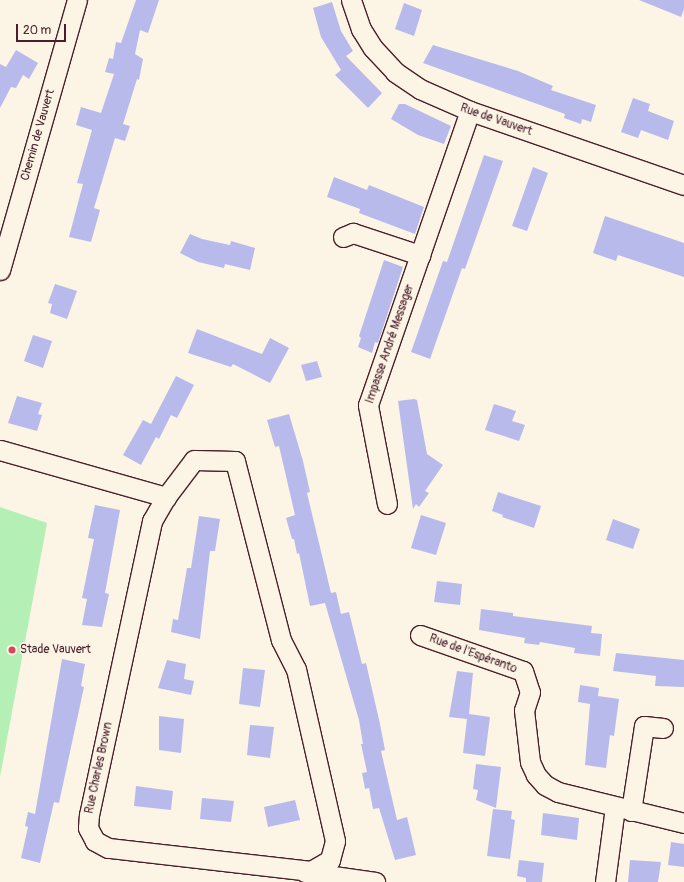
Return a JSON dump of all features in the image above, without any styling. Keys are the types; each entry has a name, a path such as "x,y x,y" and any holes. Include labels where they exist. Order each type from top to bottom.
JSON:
{"street":[{"name":"Chemin de Vauvert","path":"0,270 78,0"},
{"name":"Rue de Vauvert","path":"351,0 361,29 373,48 395,72 420,89 470,111 684,185"},
{"name":"Impasse André Messager","path":"388,504 368,405 470,111"},
{"path":"343,238 353,232 420,255"},
{"path":"0,450 166,497"},
{"name":"Rue Charles Brown","path":"297,871 311,871 330,860 335,841 296,669 281,640 235,461 194,460 166,497 152,521 89,814 88,828 95,841 108,848 375,882"},
{"name":"Rue de l'Espéranto","path":"420,635 522,672 530,692 524,710 530,762 536,775 555,791 684,823"},
{"path":"605,882 644,726 663,728"}],"green space":[{"name":"Stade Vauvert","path":"0,507 47,523 0,777"}],"building":[{"path":"136,0 159,0 148,33 140,30 135,54 143,59 139,80 137,79 123,124 130,126 125,141 115,138 94,208 100,210 91,242 69,237 83,184 77,183 92,130 76,125 81,107 101,113 114,74 105,72 109,58 113,59 116,42 121,43"},
{"path":"639,0 684,0 684,9 681,17"},
{"path":"332,2 341,31 353,51 346,56 382,93 368,108 335,75 341,70 321,37 313,8"},
{"path":"404,3 422,10 414,36 395,29"},
{"path":"433,45 518,71 553,86 551,90 596,105 591,122 582,119 581,124 564,118 565,114 423,63"},
{"path":"16,50 38,63 29,79 23,75 16,88 11,87 0,108 0,64 6,67"},
{"path":"633,98 650,104 648,111 674,121 668,140 641,130 638,138 621,132"},
{"path":"399,104 405,104 451,126 444,144 418,135 391,119"},
{"path":"484,155 503,161 465,269 462,268 430,359 411,352 443,261 447,262"},
{"path":"533,167 548,173 527,231 512,226"},
{"path":"334,177 367,190 369,185 424,207 415,234 359,213 360,209 327,197"},
{"path":"605,216 684,243 684,277 618,255 616,261 593,253"},
{"path":"190,234 202,239 230,245 231,241 255,248 250,270 225,264 224,268 198,262 180,253"},
{"path":"384,260 403,267 378,343 375,342 372,353 358,347 361,338 359,336"},
{"path":"55,284 77,291 67,319 50,313 52,304 48,303"},
{"path":"197,329 262,354 270,338 289,348 270,383 233,364 231,367 188,353"},
{"path":"33,335 52,341 43,368 24,361"},
{"path":"317,361 322,377 306,381 301,365"},
{"path":"176,376 194,385 177,418 171,415 159,439 156,437 141,465 123,455 143,420 151,424"},
{"path":"17,396 42,403 38,414 42,415 37,431 8,423"},
{"path":"417,400 427,454 443,465 425,491 429,493 419,507 416,504 413,509 398,401"},
{"path":"494,404 516,411 512,421 525,425 519,441 485,430"},
{"path":"289,414 303,461 310,492 307,493 331,593 336,592 341,614 349,612 362,664 366,663 385,750 381,751 397,820 407,817 416,855 395,860 379,808 373,809 369,788 365,789 362,773 367,772 361,744 363,744 359,720 325,603 310,606 299,553 297,554 294,539 292,539 286,518 295,515 279,446 275,447 267,420"},
{"path":"498,492 541,506 534,528 502,517 503,515 492,511"},
{"path":"95,505 120,510 105,593 109,594 102,627 82,625 87,599 82,598 94,539 88,538"},
{"path":"421,515 446,523 436,555 411,548"},
{"path":"199,516 220,519 215,551 210,551 200,639 171,632 173,619 178,620 187,568 191,568"},
{"path":"613,519 640,529 633,549 606,540"},
{"path":"437,581 462,584 460,605 434,602"},
{"path":"481,609 513,613 513,616 592,626 591,633 602,634 600,656 574,653 575,648 540,642 539,645 524,643 525,638 479,630"},
{"path":"616,653 684,660 684,687 655,686 656,676 613,671"},
{"path":"62,659 85,664 81,686 84,687 59,803 54,802 40,863 21,858 28,827 25,826 28,812 35,814"},
{"path":"167,660 186,664 184,679 194,681 191,695 158,688"},
{"path":"243,668 265,670 260,707 239,704"},
{"path":"457,671 473,673 469,714 490,717 485,756 463,753 467,719 449,717"},
{"path":"580,685 599,688 598,696 619,699 614,736 610,735 606,768 585,765 590,704 578,702"},
{"path":"159,716 184,719 181,753 159,750"},
{"path":"250,725 274,727 270,758 247,755"},
{"path":"476,764 501,767 496,808 476,800 478,790 473,789"},
{"path":"136,786 173,791 171,810 134,806"},
{"path":"202,798 234,801 231,822 200,819"},
{"path":"295,800 300,820 268,827 264,807"},
{"path":"493,809 512,811 511,819 515,820 510,859 487,856"},
{"path":"543,813 579,818 577,840 541,835"},
{"path":"671,842 684,844 684,867 668,865"},
{"path":"519,860 544,863 542,882 526,882 526,878 517,876"},
{"path":"630,860 661,862 658,882 628,882"}],"place":[{"name":"Stade Vauvert","path":"12,650"}]}
